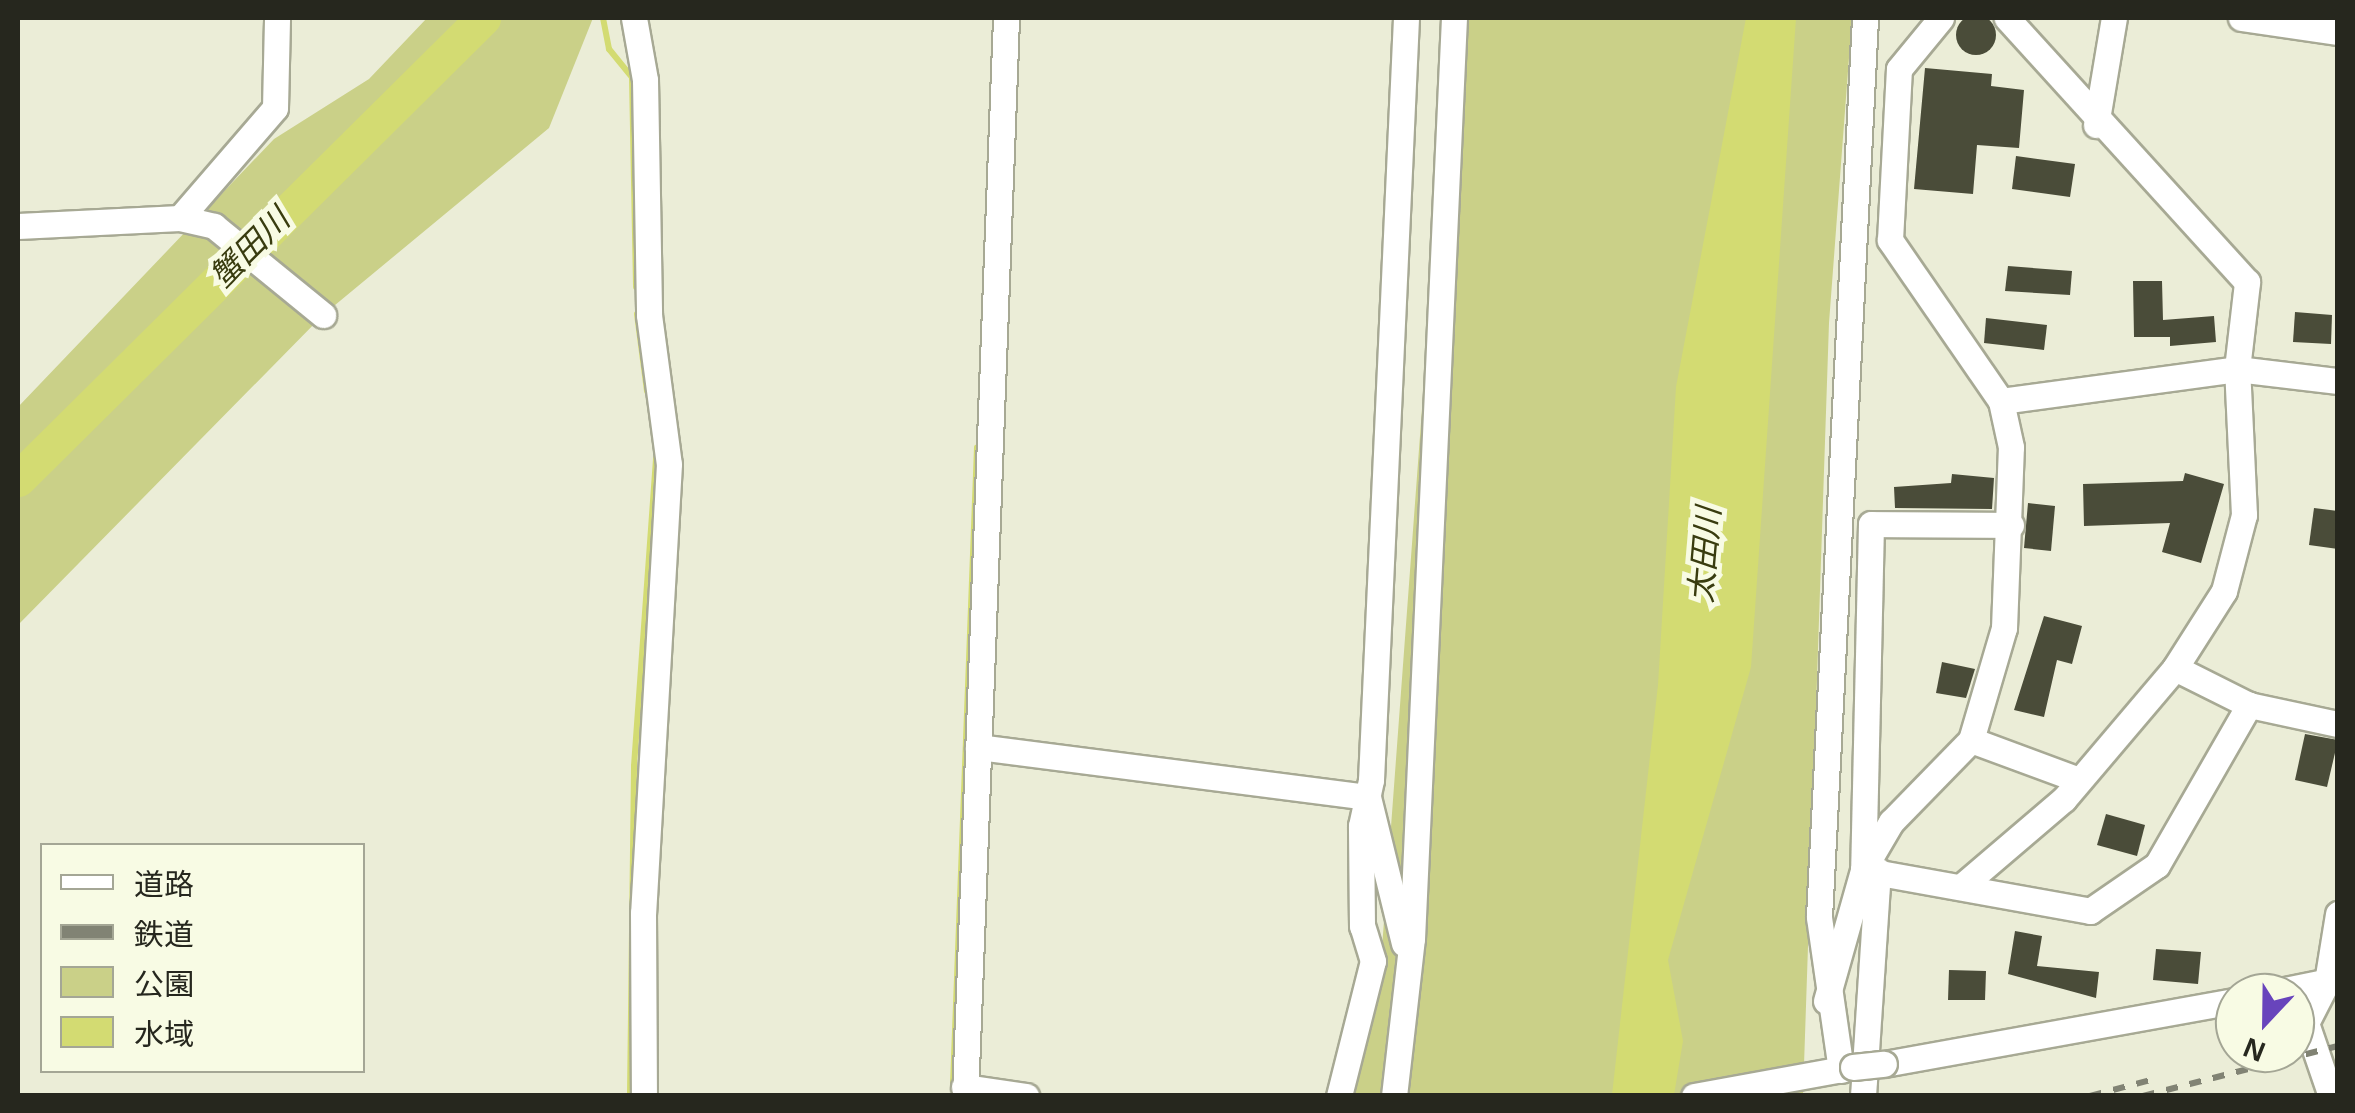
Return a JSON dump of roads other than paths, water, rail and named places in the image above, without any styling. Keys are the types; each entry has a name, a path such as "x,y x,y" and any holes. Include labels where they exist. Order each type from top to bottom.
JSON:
{"street":[{"path":"180,218 275,108 277,18"},
{"path":"634,18 644,67 649,316 668,464 643,913 644,1096"},
{"path":"1006,18 964,1091 1026,1096"},
{"path":"1340,1096 1372,961 1362,926 1406,18"},
{"path":"1394,1096 1410,963 1454,18"},
{"path":"1847,1068 1826,1001 1819,917 1865,18"},
{"path":"1826,1001 1870,870 1891,822 1971,740 2004,628 2010,524 2001,401 1890,240 1899,68 1940,18"},
{"path":"1962,886 2079,780 2175,668 2224,591 2244,515 2238,369 2247,282 2096,125 2007,18"},
{"path":"2096,125 2114,18"},
{"path":"2241,18 2338,32"},
{"path":"18,226 180,218 214,226 322,315"},
{"path":"2001,401 2238,369 2338,381"},
{"path":"1863,1096 1870,870 1871,524 2010,524"},
{"path":"2175,668 2249,705 2338,724"},
{"path":"1870,870 2090,910 2157,865 2249,705"},
{"path":"1971,740 2079,780"},
{"path":"978,746 1368,796"},
{"path":"1368,796 1410,963"},
{"path":"2315,1002 2332,981 2338,914"},
{"path":"1694,1096 2215,1005"},
{"path":"2315,1055 2331,1096"}],"water":[{"name":"太田川","path":"1746,18 1796,18 1751,667 1668,960 1683,1041 1674,1095 1612,1095 1658,685 1676,387"}],"waterway":[{"name":"蟹田川","path":"18,479 483,18"},
{"path":"603,18 609,49 632,77 636,287"},
{"path":"637,314 647,391"},
{"path":"953,1084 977,447"},
{"path":"630,1096 634,766 656,458"}],"railway":[{"path":"2143,1096 2338,1046"},
{"path":"2090,1096 2158,1078"}]}
